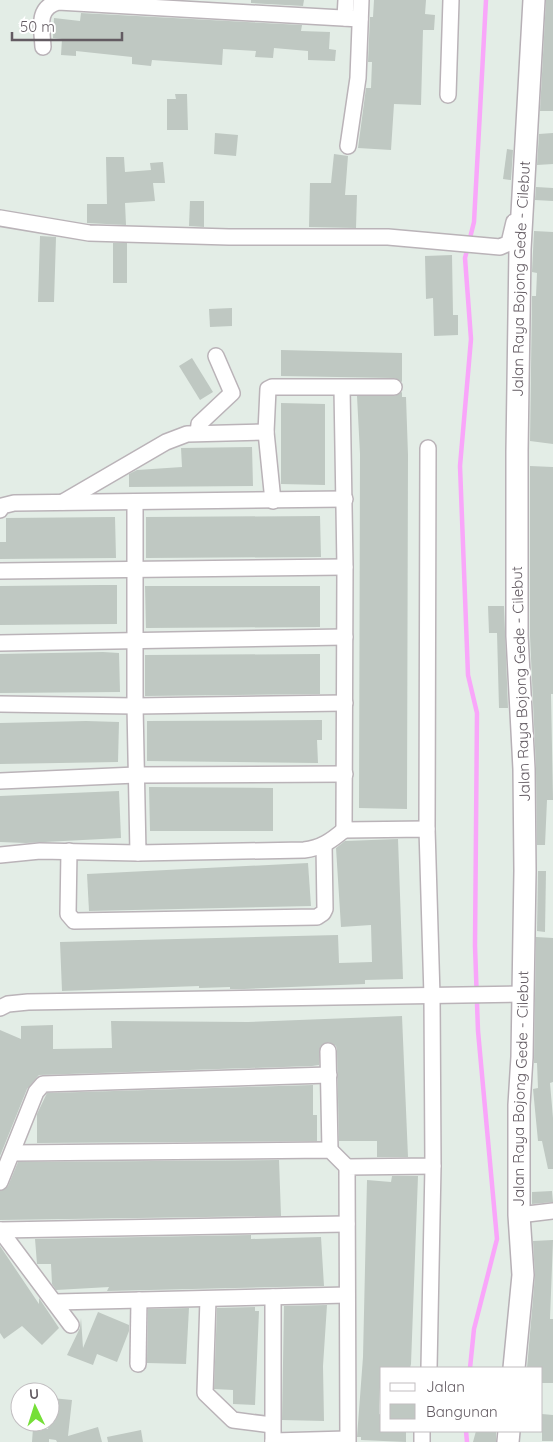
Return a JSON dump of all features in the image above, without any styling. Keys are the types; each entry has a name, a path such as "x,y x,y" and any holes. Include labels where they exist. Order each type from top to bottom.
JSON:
{"main road":[{"name":"Jalan Raya Bojong Gede - Cilebut","path":"514,1367 523,1275 519,1215 523,994 524,769 517,616 519,284 534,0"}],"street":[{"path":"346,0 353,18 358,78 348,146"},
{"path":"353,18 361,0"},
{"path":"448,95 451,0"},
{"path":"43,47 42,12 46,7 62,1 353,18"},
{"path":"502,246 509,243 512,235 523,182"},
{"path":"0,218 88,233 229,237 388,237 456,244 502,246 509,248 514,258 515,275 519,284"},
{"path":"198,433 200,424 232,393 216,356"},
{"path":"273,501 266,432 268,389 272,387 394,387"},
{"path":"342,388 346,637 344,830"},
{"path":"62,503 166,442 187,434 266,432"},
{"path":"428,448 428,828 432,996 429,1367"},
{"path":"0,510 2,506 14,503 345,499"},
{"path":"135,503 135,706 138,853"},
{"path":"0,571 345,568"},
{"path":"0,642 346,637"},
{"path":"0,704 135,706 345,704"},
{"path":"0,780 136,775 345,774"},
{"path":"0,855 70,851 138,853 304,850 324,845 344,830 428,828"},
{"path":"70,851 68,914 74,921 317,917 325,909 324,845"},
{"path":"0,1008 8,1004 28,1002 523,994"},
{"path":"328,1051 330,1150"},
{"path":"0,1182 36,1092 39,1087 50,1082 328,1075"},
{"path":"13,1153 330,1150 347,1166 432,1166"},
{"path":"274,1297 273,1441 347,1440 347,1166"},
{"path":"519,1215 553,1211"},
{"path":"0,1230 347,1224"},
{"path":"0,1230 56,1302 71,1325"},
{"path":"56,1302 347,1295"},
{"path":"208,1298 205,1393 233,1420 272,1425"},
{"path":"138,1364 140,1300"}],"building":[{"path":"251,0 304,0 303,6 251,3"},
{"path":"374,0 426,0 425,14 435,15 434,30 423,30 421,105 394,104 391,150 358,148 366,88 371,88 372,62 368,62 370,17 373,17"},
{"path":"546,0 553,0 553,111 540,111"},
{"path":"81,13 302,25 301,31 330,32 329,49 336,50 335,61 308,60 308,51 274,48 273,58 255,57 256,51 223,49 222,65 152,60 151,66 132,64 132,57 76,51 76,56 61,55 62,39 53,38 54,18 80,21"},
{"path":"175,94 187,94 188,130 167,130 167,99 176,99"},
{"path":"215,133 238,135 236,156 214,154"},
{"path":"553,133 553,164 537,165 539,134"},
{"path":"507,149 513,150 511,180 503,179"},
{"path":"334,154 348,156 345,195 357,195 356,228 309,227 310,183 331,183"},
{"path":"106,157 124,157 125,172 151,170 150,163 163,162 165,183 153,183 155,201 125,203 126,225 87,223 87,204 107,204"},
{"path":"536,187 553,188 553,201 535,200"},
{"path":"190,201 204,201 204,227 189,226"},
{"path":"534,231 553,232 553,444 530,441 532,296 536,296 537,273 532,272"},
{"path":"40,236 56,237 54,302 38,302"},
{"path":"113,243 127,243 127,283 113,283"},
{"path":"452,255 453,315 458,315 458,335 434,336 433,298 426,299 425,256"},
{"path":"232,308 232,326 210,327 209,309"},
{"path":"281,350 402,353 402,382 394,378 281,376"},
{"path":"192,358 213,392 200,400 179,366"},
{"path":"402,392 402,397 406,397 408,455 407,809 359,808 360,454 357,396 394,396"},
{"path":"281,403 325,404 325,485 281,484"},
{"path":"252,447 253,486 129,487 129,474 137,470 182,467 181,448"},
{"path":"530,466 553,467 553,694 551,694 553,800 547,800 545,845 537,845 536,768 530,636"},
{"path":"320,516 321,557 146,558 146,517"},
{"path":"115,517 116,558 0,559 0,542 6,542 6,518"},
{"path":"117,585 117,624 0,625 0,586"},
{"path":"145,586 320,586 320,627 146,628"},
{"path":"488,606 504,606 508,708 499,708 497,633 489,633"},
{"path":"119,653 120,692 0,693 0,654"},
{"path":"320,654 320,694 145,696 145,655"},
{"path":"322,720 322,740 317,740 318,763 147,761 147,721"},
{"path":"119,722 118,762 0,764 0,723"},
{"path":"149,787 273,788 273,831 150,831"},
{"path":"119,791 121,838 26,843 0,842 0,796"},
{"path":"398,839 403,979 365,980 365,984 244,989 230,989 230,987 199,988 199,986 62,991 60,942 338,935 339,963 372,962 371,925 341,927 336,848 345,841"},
{"path":"308,863 311,906 89,911 87,874"},
{"path":"538,871 546,871 545,932 537,931"},
{"path":"536,937 553,938 553,1082 550,1083 553,1118 553,1169 548,1169 542,1141 538,1141 533,1089 538,1088 537,1063 534,1063"},
{"path":"402,1016 408,1157 377,1157 377,1141 339,1141 337,1051 336,1046 328,1042 320,1047 319,1065 312,1066 39,1075 27,1089 0,1156 0,1030 21,1039 21,1026 53,1025 53,1049 112,1048 111,1021 248,1022"},
{"path":"313,1085 313,1115 317,1115 317,1141 37,1143 37,1114 47,1093"},
{"path":"279,1160 281,1216 0,1220 0,1191 8,1186 18,1162"},
{"path":"392,1176 418,1176 411,1364 410,1367 380,1367 380,1432 406,1432 406,1442 361,1440 361,1437 357,1437 363,1357 367,1180 391,1182"},
{"path":"552,1191 553,1202 532,1204 532,1192"},
{"path":"251,1235 251,1239 321,1237 324,1286 107,1291 109,1287 56,1290 52,1284 51,1264 37,1264 35,1239"},
{"path":"553,1240 550,1319 553,1319 553,1383 543,1383 543,1367 527,1367 535,1276 533,1241"},
{"path":"0,1246 39,1304 39,1298 59,1328 42,1345 22,1326 4,1339 0,1333"},
{"path":"327,1305 323,1366 324,1421 282,1420 284,1306"},
{"path":"255,1307 255,1311 259,1311 255,1405 233,1404 233,1390 214,1389 217,1308"},
{"path":"189,1308 186,1364 147,1363 148,1309"},
{"path":"98,1312 129,1325 129,1331 117,1362 97,1354 93,1365 67,1355 80,1328 81,1318 83,1348"},
{"path":"60,1399 72,1400 68,1436 98,1427 102,1442 57,1442 56,1440 49,1439 49,1442 32,1442 33,1432 60,1432"},
{"path":"543,1414 553,1415 553,1441 542,1441"},
{"path":"141,1430 143,1442 108,1442 107,1437"},
{"path":"476,1432 496,1432 496,1442 473,1442"}],"waterway":[{"path":"470,1367 474,1329 497,1239 478,1031 475,946 477,713 468,675 460,466 471,339 465,258 474,222 486,0"},
{"path":"466,1432 467,1442"}]}
